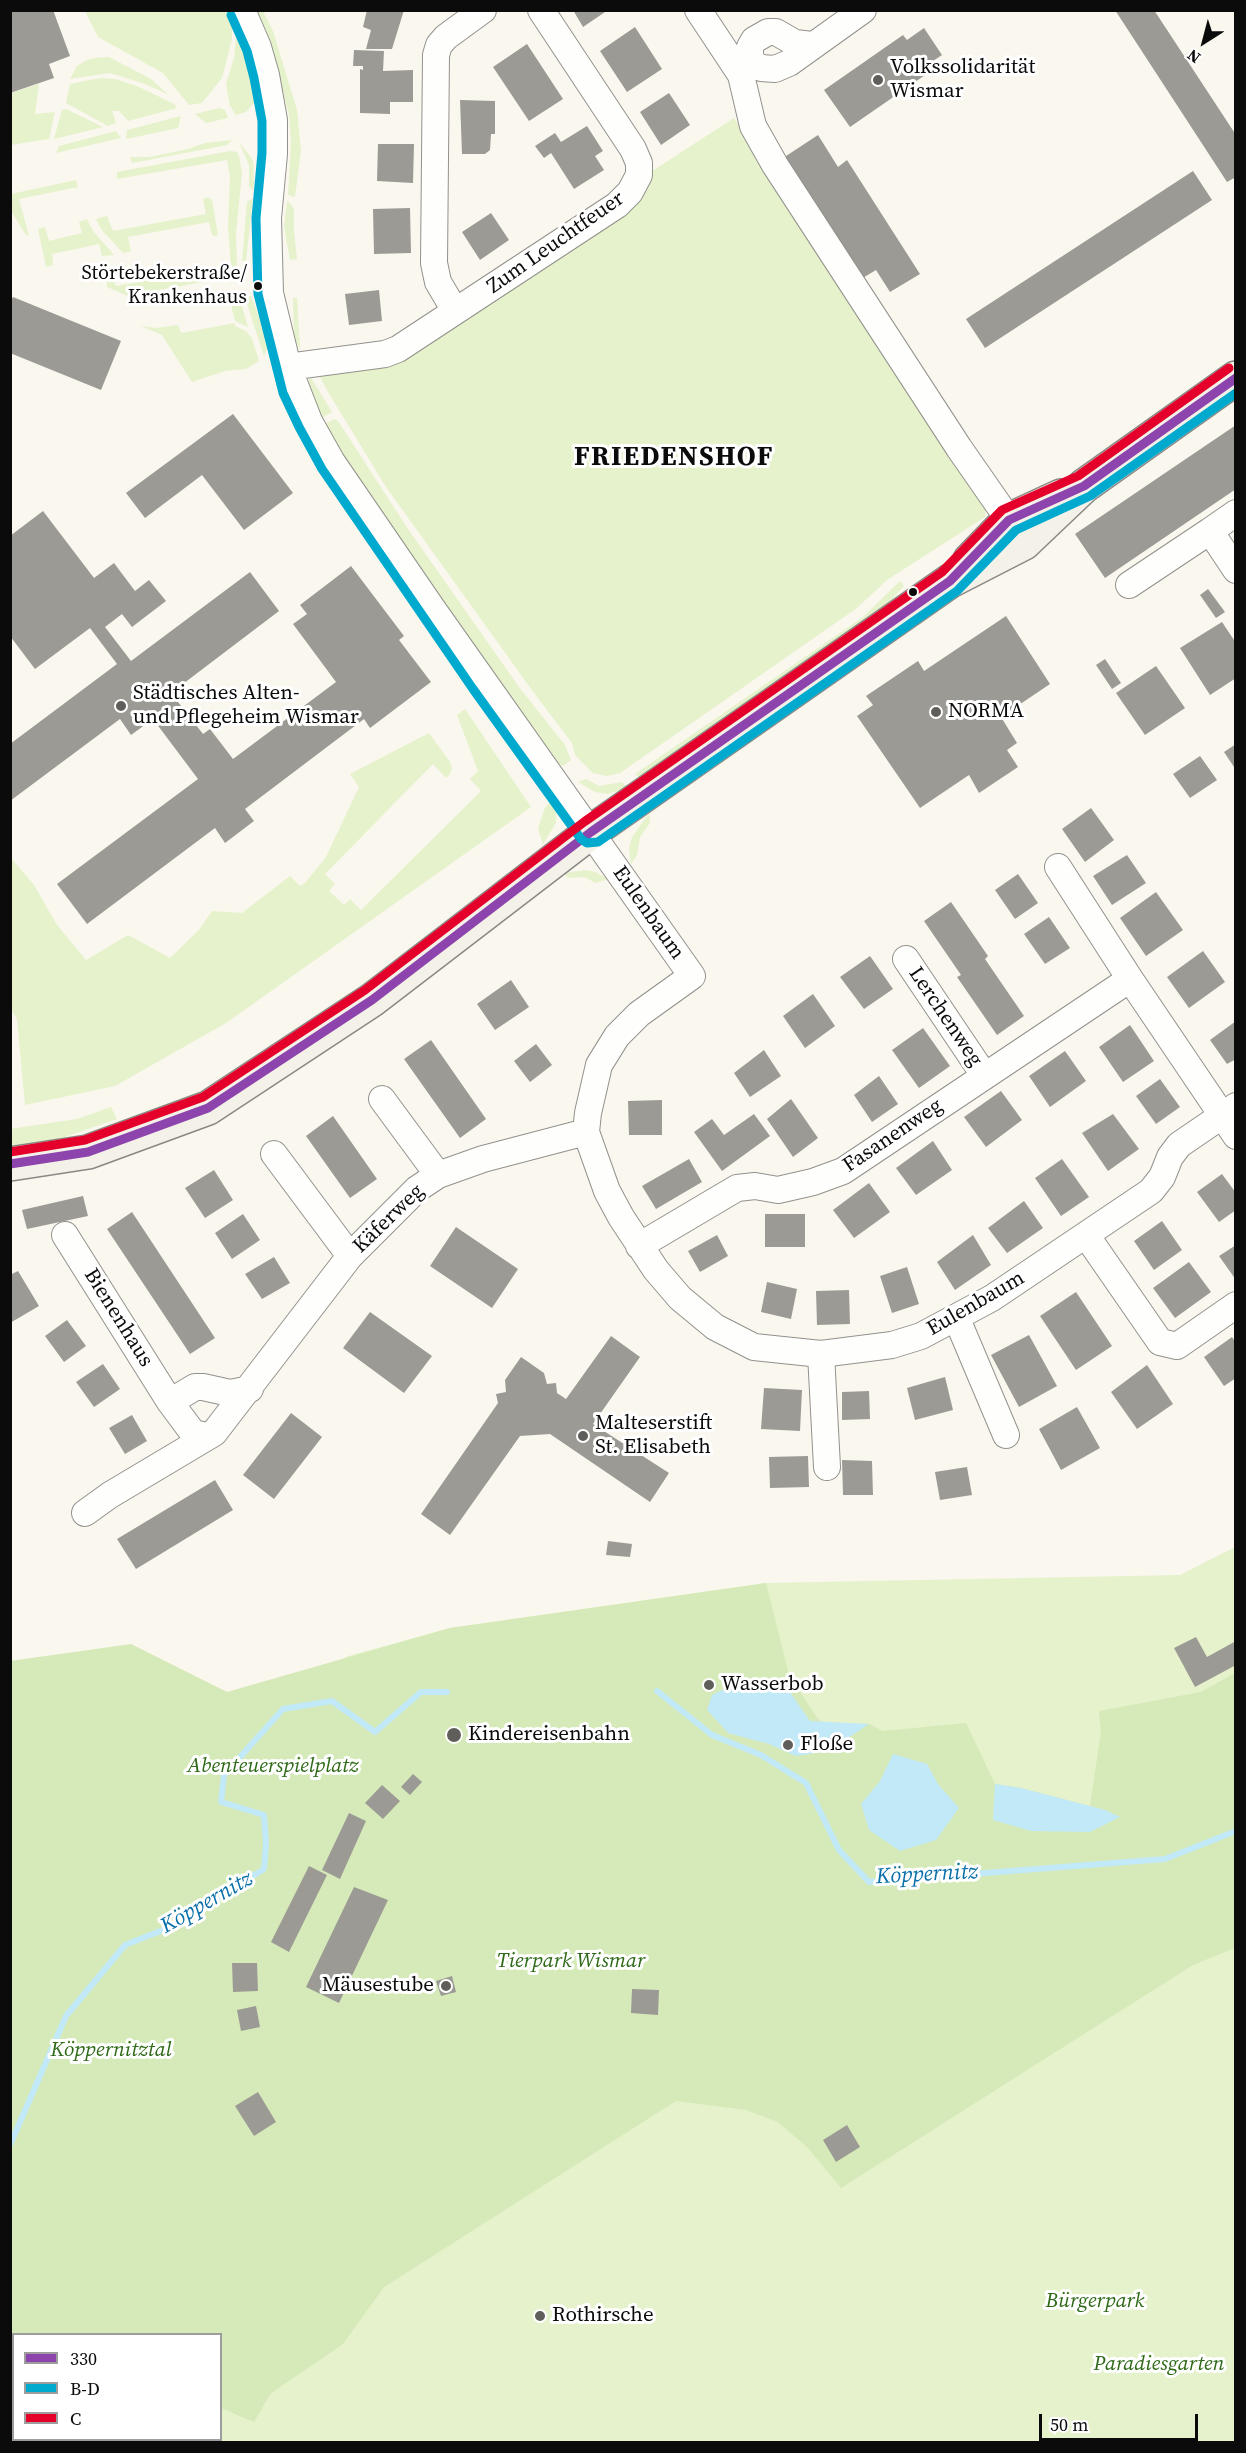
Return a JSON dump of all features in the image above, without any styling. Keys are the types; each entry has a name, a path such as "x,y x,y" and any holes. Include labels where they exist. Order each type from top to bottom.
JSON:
{"street":[{"path":"242,10 263,65 274,120 275,136 268,218 270,293 288,367 309,421 332,462 591,832"},
{"path":"455,311 442,290 434,263 436,55 439,45 446,37 483,10"},
{"name":"Zum Leuchtfeuer","path":"288,367 391,352 617,205 630,192 639,175 639,163 633,149 541,10"},
{"path":"698,10 741,75 753,126 775,165 959,448 1009,520"},
{"path":"746,91 863,10"},
{"path":"775,69 761,68 753,63 750,56 750,47 762,34 776,32 795,43 812,45"},
{"path":"10,1164 88,1152 207,1108 372,1000 591,832 950,581 1024,543 1084,486 1236,378"},
{"path":"950,581 1009,520 1084,486"},
{"path":"1129,585 1236,513"},
{"path":"1210,531 1236,570"},
{"name":"Eulenbaum","path":"591,832 692,976 639,1014 616,1036 599,1065 586,1132 607,1191 639,1246 680,1298 715,1327 754,1347 822,1354 892,1345 921,1336 993,1298 1151,1191 1162,1177 1170,1157 1179,1145 1231,1119"},
{"path":"1058,867 1130,978 1231,1119"},
{"name":"Lerchenweg","path":"906,959 984,1075"},
{"name":"Fasanenweg","path":"639,1246 736,1188 755,1186 778,1190 813,1182 843,1171 1130,978"},
{"path":"382,1099 438,1175"},
{"name":"Käferweg","path":"85,1513 218,1428 350,1256 417,1189 438,1175 483,1159 586,1132"},
{"path":"274,1154 350,1256"},
{"name":"Bienenhaus","path":"65,1235 170,1402"},
{"path":"1086,1235 1160,1342 1177,1346 1236,1305"},
{"path":"957,1318 1006,1435"},
{"path":"822,1354 827,1467"},
{"path":"207,1436 194,1433 170,1402 195,1387 230,1393 250,1389"}],"green space":[{"path":"85,11 228,11 232,21 232,39 222,78 202,103 189,105 163,73 98,37"},
{"path":"255,11 263,11 273,31 297,110 301,151 295,197 288,195 291,142 289,115 279,76"},
{"path":"237,27 257,86 254,103 246,112 236,115 230,106 226,84 234,58"},
{"path":"109,57 151,79 169,95 145,84 110,73 70,79 77,66 85,61"},
{"path":"100,78 115,79 137,86 174,104 177,108 128,121 119,111 112,111 116,123 108,126 66,103 70,84"},
{"path":"39,84 35,114 55,112 49,139 11,145 11,93"},
{"path":"219,108 225,110 228,118 206,123 195,114"},
{"path":"66,109 103,127 54,139 62,110"},
{"path":"181,116 178,128 126,139 127,130"},
{"path":"734,118 986,507 985,517 887,580 857,608 620,773 607,776 593,773 575,755 572,743 386,487 328,392 320,377 320,369 352,366"},
{"path":"116,131 121,138 56,153 59,146"},
{"path":"232,140 227,145 132,163 130,157 150,157 205,143"},
{"path":"239,142 253,160 253,191 249,186 249,165"},
{"path":"230,151 237,152 242,173 236,233 237,276 147,292 149,303 146,304 107,287 107,275 112,277 116,286 231,266 228,227 230,176 227,160 117,179 117,172"},
{"path":"76,180 78,187 19,199 29,236 26,235 11,211 11,194"},
{"path":"208,197 212,200 218,235 216,236 212,235 209,222 128,237 131,251 123,253 101,229 96,219 107,216 113,231 206,214 203,199"},
{"path":"253,198 246,261 242,261 247,202"},
{"path":"288,201 294,209 297,259 290,260 284,226"},
{"path":"87,219 93,231 114,255 102,256 99,244 52,254 53,265 46,267 38,229 45,227 49,241 82,233 79,222"},
{"path":"240,296 248,327 235,321 229,297"},
{"path":"251,296 269,343 264,356 245,298"},
{"path":"293,298 297,298 300,349 294,338"},
{"path":"235,323 235,326 246,331 252,338 259,361 246,369 225,371 192,382 162,335 141,326 156,328 178,325 181,333"},
{"path":"310,376 332,412 320,419 307,385"},
{"path":"334,419 338,421 408,529 519,687 565,745 571,760 563,766 557,763 531,730 368,498 323,425"},
{"path":"900,581 904,586 873,620 641,778 635,774 863,617"},
{"path":"465,709 531,807 226,1023 115,1086 25,1105 17,1019 11,1010 11,858 34,885 57,925 86,960 128,935 170,958 198,931 212,911 242,913 290,876 300,886 305,883 326,857 359,787 350,774 429,733 450,762 452,769 449,775 446,778 433,764 325,874 335,884 329,891 344,905 350,899 361,910 481,791 470,779 478,771 457,715"},
{"path":"586,779 599,786 622,782 627,788 608,794 595,792 578,782"},
{"path":"552,798 556,809 556,823 543,844 538,829 544,810"},
{"path":"649,813 650,823 640,837 637,855 631,864 629,848 632,837"},
{"path":"586,870 608,879 596,883 584,877 568,878 564,873"},
{"path":"111,1107 117,1119 62,1138 11,1151 10,1129 77,1119"},
{"name":"Tierpark Wismar","path":"1235,1547 1235,2442 166,2442 222,2441 222,2333 220,2333 345,1657 450,1628 766,1583 1180,1575"},
{"name":"Tierpark Wismar","path":"766,1583 789,1675 818,1719 824,1723 869,1724 883,1731 966,1723 995,1784 1021,1788 1090,1806 1101,1731 1099,1711 1201,1692 1235,1673 1235,1948 1193,1965 841,2188 808,2148 778,2122 746,2110 676,2101 384,2287 343,2344 270,2394 254,2422 222,2408 222,2333 12,2333 12,2441 168,2441 11,2442 10,1661 131,1644 227,1692 450,1628"}],"water":[{"path":"783,1682 810,1721 869,1724 828,1751 796,1756 769,1744 728,1733 707,1710 712,1695 722,1690 746,1691"},
{"path":"893,1754 927,1764 938,1784 959,1808 936,1840 900,1851 869,1830 861,1804 880,1781"},
{"path":"995,1784 1021,1788 1105,1810 1120,1817 1090,1832 1031,1831 993,1820"}],"building":[{"path":"10,10 53,10 70,56 49,64 54,78 10,93"},
{"path":"367,10 404,10 392,49 366,49 371,30 363,27"},
{"path":"573,10 608,10 583,27"},
{"path":"1115,10 1154,10 1236,135 1236,177 1227,182"},
{"path":"635,27 662,69 627,92 600,51"},
{"name":"Volkssolidarität Wismar","path":"924,28 942,55 927,65 931,71 850,127 824,90 903,35 907,40"},
{"path":"527,44 563,99 529,121 493,67"},
{"path":"354,50 384,51 383,71 413,70 413,102 390,102 390,114 360,113 360,69 363,70 363,66 353,66"},
{"path":"669,93 690,125 661,145 640,112"},
{"path":"460,100 495,101 495,134 491,134 490,150 485,154 462,154"},
{"path":"587,126 603,151 595,156 604,170 574,189 551,153 544,158 535,146 555,133 561,142"},
{"path":"818,135 838,167 847,160 920,274 890,292 876,270 861,279 783,158"},
{"path":"378,144 414,144 413,183 377,181"},
{"path":"1193,171 1212,200 985,348 966,319"},
{"path":"410,208 411,253 374,254 373,209"},
{"path":"491,213 509,240 480,260 462,232"},
{"path":"379,290 382,321 349,325 345,294"},
{"path":"13,297 121,341 101,390 10,353 10,303"},
{"path":"233,414 293,493 244,530 202,475 145,518 126,493"},
{"path":"1236,425 1236,489 1105,578 1075,534"},
{"name":"Städtisches Alten- und Pflegeheim Wismar","path":"43,511 94,578 114,563 135,591 149,580 166,601 132,627 122,614 105,627 131,661 250,572 279,611 171,693 203,734 210,729 233,759 336,682 293,624 307,614 300,605 351,566 404,636 399,640 431,682 370,728 364,719 245,809 254,821 225,843 215,828 87,924 57,884 198,779 153,719 131,735 120,719 10,801 10,744 117,664 90,628 35,669 10,636 10,536"},
{"path":"1208,589 1225,612 1216,618 1200,595"},
{"name":"NORMA","path":"1006,616 1050,684 1001,717 1017,743 1007,750 1018,767 979,793 969,775 920,808 857,716 873,705 866,696 918,661 924,671"},
{"path":"1222,622 1236,643 1236,678 1210,695 1180,648"},
{"path":"1105,659 1121,683 1112,689 1096,665"},
{"path":"1156,666 1185,708 1145,735 1116,693"},
{"path":"1236,744 1236,770 1224,752"},
{"path":"1200,756 1217,780 1190,798 1173,774"},
{"path":"1091,808 1114,840 1085,862 1062,829"},
{"path":"1127,855 1146,883 1112,905 1093,876"},
{"path":"1018,874 1038,903 1015,919 995,890"},
{"path":"1156,892 1183,930 1146,956 1120,918"},
{"path":"951,902 988,956 985,959 1024,1016 997,1035 957,977 961,975 924,921"},
{"path":"1049,917 1070,948 1045,964 1024,934"},
{"path":"1203,951 1225,982 1189,1008 1167,977"},
{"path":"870,956 893,989 864,1009 840,977"},
{"path":"511,980 529,1007 495,1030 477,1004"},
{"path":"813,994 835,1026 805,1048 783,1016"},
{"path":"1236,1021 1236,1059 1227,1064 1210,1040"},
{"path":"1130,1025 1154,1061 1123,1082 1099,1047"},
{"path":"923,1028 950,1066 919,1088 892,1050"},
{"path":"431,1040 486,1119 460,1138 404,1059"},
{"path":"536,1044 552,1065 530,1082 514,1061"},
{"path":"764,1050 781,1076 750,1097 734,1073"},
{"path":"1065,1051 1086,1081 1050,1107 1029,1076"},
{"path":"879,1076 898,1104 872,1122 854,1095"},
{"path":"1160,1079 1180,1107 1156,1124 1136,1096"},
{"path":"1001,1091 1022,1120 986,1147 964,1117"},
{"path":"791,1099 818,1138 793,1157 767,1119"},
{"path":"662,1100 662,1135 629,1135 628,1101"},
{"path":"754,1114 770,1136 722,1171 694,1132 712,1119 724,1135"},
{"path":"1113,1114 1139,1149 1108,1171 1082,1133"},
{"path":"333,1116 377,1179 350,1198 306,1136"},
{"path":"933,1141 952,1170 916,1195 896,1168"},
{"path":"689,1159 702,1182 656,1209 642,1186"},
{"path":"1062,1159 1089,1197 1061,1216 1035,1178"},
{"path":"214,1170 233,1200 205,1218 185,1188"},
{"path":"1222,1174 1236,1193 1236,1210 1219,1222 1197,1192"},
{"path":"869,1183 890,1212 854,1238 833,1210"},
{"path":"83,1196 88,1216 27,1229 22,1210"},
{"path":"1024,1201 1043,1228 1007,1253 988,1228"},
{"path":"132,1212 215,1338 190,1354 107,1229"},
{"path":"243,1214 260,1240 232,1259 215,1233"},
{"path":"765,1214 805,1214 805,1247 765,1247"},
{"path":"1162,1221 1182,1250 1154,1270 1134,1241"},
{"path":"456,1227 518,1269 492,1308 430,1266"},
{"path":"717,1235 728,1256 700,1272 688,1251"},
{"path":"973,1235 991,1265 955,1290 937,1262"},
{"path":"1236,1245 1236,1280 1219,1256"},
{"path":"274,1257 290,1283 262,1299 245,1274"},
{"path":"1189,1262 1211,1292 1175,1318 1153,1288"},
{"path":"907,1267 919,1304 892,1313 880,1276"},
{"path":"18,1271 39,1306 10,1323 10,1275"},
{"path":"767,1282 797,1289 791,1319 761,1312"},
{"path":"849,1290 850,1324 817,1325 816,1291"},
{"path":"1076,1292 1112,1346 1076,1370 1040,1316"},
{"path":"370,1312 432,1356 404,1393 343,1348"},
{"path":"67,1320 86,1346 64,1362 45,1336"},
{"path":"1029,1335 1057,1386 1019,1407 991,1355"},
{"name":"Malteserstift St. Elisabeth","path":"611,1336 640,1357 593,1424 669,1473 650,1502 550,1434 520,1436 450,1535 421,1514 498,1403 496,1394 506,1392 505,1380 521,1357 544,1373 547,1384 556,1383 557,1393 566,1399"},
{"path":"1232,1337 1236,1343 1236,1378 1224,1386 1204,1357"},
{"path":"103,1364 120,1389 94,1407 76,1382"},
{"path":"1147,1365 1173,1404 1137,1429 1111,1392"},
{"path":"945,1377 953,1410 915,1420 907,1388"},
{"path":"764,1388 802,1390 800,1431 761,1429"},
{"path":"869,1391 870,1419 842,1420 842,1392"},
{"path":"1077,1407 1100,1448 1061,1470 1039,1429"},
{"path":"291,1413 322,1437 274,1499 243,1475"},
{"path":"132,1415 147,1441 125,1454 109,1428"},
{"path":"808,1456 809,1487 770,1488 769,1457"},
{"path":"842,1460 872,1461 873,1495 843,1495"},
{"path":"967,1467 972,1495 940,1500 935,1472"},
{"path":"215,1480 233,1510 136,1569 117,1539"},
{"path":"608,1541 632,1544 630,1557 606,1555"},
{"path":"1196,1637 1207,1657 1236,1641 1236,1665 1195,1687 1174,1648"},
{"path":"413,1774 422,1782 410,1795 401,1787"},
{"path":"382,1785 400,1801 383,1819 365,1803"},
{"path":"349,1813 366,1821 340,1879 322,1870"},
{"path":"309,1866 327,1875 289,1952 271,1942"},
{"path":"354,1887 388,1900 339,2003 306,1987"},
{"path":"232,1963 257,1963 258,1991 233,1992"},
{"name":"Mäusestube","path":"452,1976 456,1992 441,1996 436,1981"},
{"path":"632,1989 659,1990 658,2015 631,2013"},
{"path":"256,2006 260,2027 241,2031 237,2010"},
{"path":"258,2092 276,2122 254,2136 235,2106"},
{"path":"847,2125 860,2147 836,2162 823,2140"}],"waterway":[{"name":"Köppernitz","path":"657,1691 712,1735 761,1755 806,1783 839,1850 869,1882 1165,1859 1236,1831"},
{"name":"Köppernitz","path":"10,2145 66,2016 125,1945 173,1926 264,1869 266,1844 264,1815 221,1802 224,1775 283,1709 332,1701 375,1732 421,1692 447,1692"}],"transit line":[{"name":"B-D","path":"231,15 247,51 262,121 262,153 256,218 258,294 283,393 322,469 473,689 581,839 587,843 598,842 957,591 1016,530 1090,496 1236,393"},
{"name":"C","path":"10,1152 85,1140 203,1097 365,990 584,822 942,572 1002,510 1078,476 1229,368"},
{"name":"330","path":"10,1164 88,1152 208,1108 372,1000 591,832 950,581 1009,520 1084,486 1236,378"}],"place":[{"name":"Volkssolidarität Wismar","path":"878,80"},
{"name":"Störtebekerstraße/ Krankenhaus","path":"258,286"},
{"name":"Städtisches Alten- und Pflegeheim Wismar","path":"121,706"},
{"name":"NORMA","path":"936,712"},
{"name":"Malteserstift St. Elisabeth","path":"583,1436"},
{"name":"Wasserbob","path":"709,1685"},
{"name":"Kindereisenbahn","path":"454,1735"},
{"name":"Floße","path":"788,1745"},
{"name":"Mäusestube","path":"446,1986"},
{"name":"Rothirsche","path":"540,2316"}],"district":[{"name":"FRIEDENSHOF","path":"674,458"}],"park label":[{"name":"Abenteuerspielplatz","path":"273,1767"},
{"name":"Köppernitztal","path":"111,2051"},
{"name":"Bürgerpark","path":"1095,2302"},
{"name":"Paradiesgarten","path":"1159,2365"}]}
